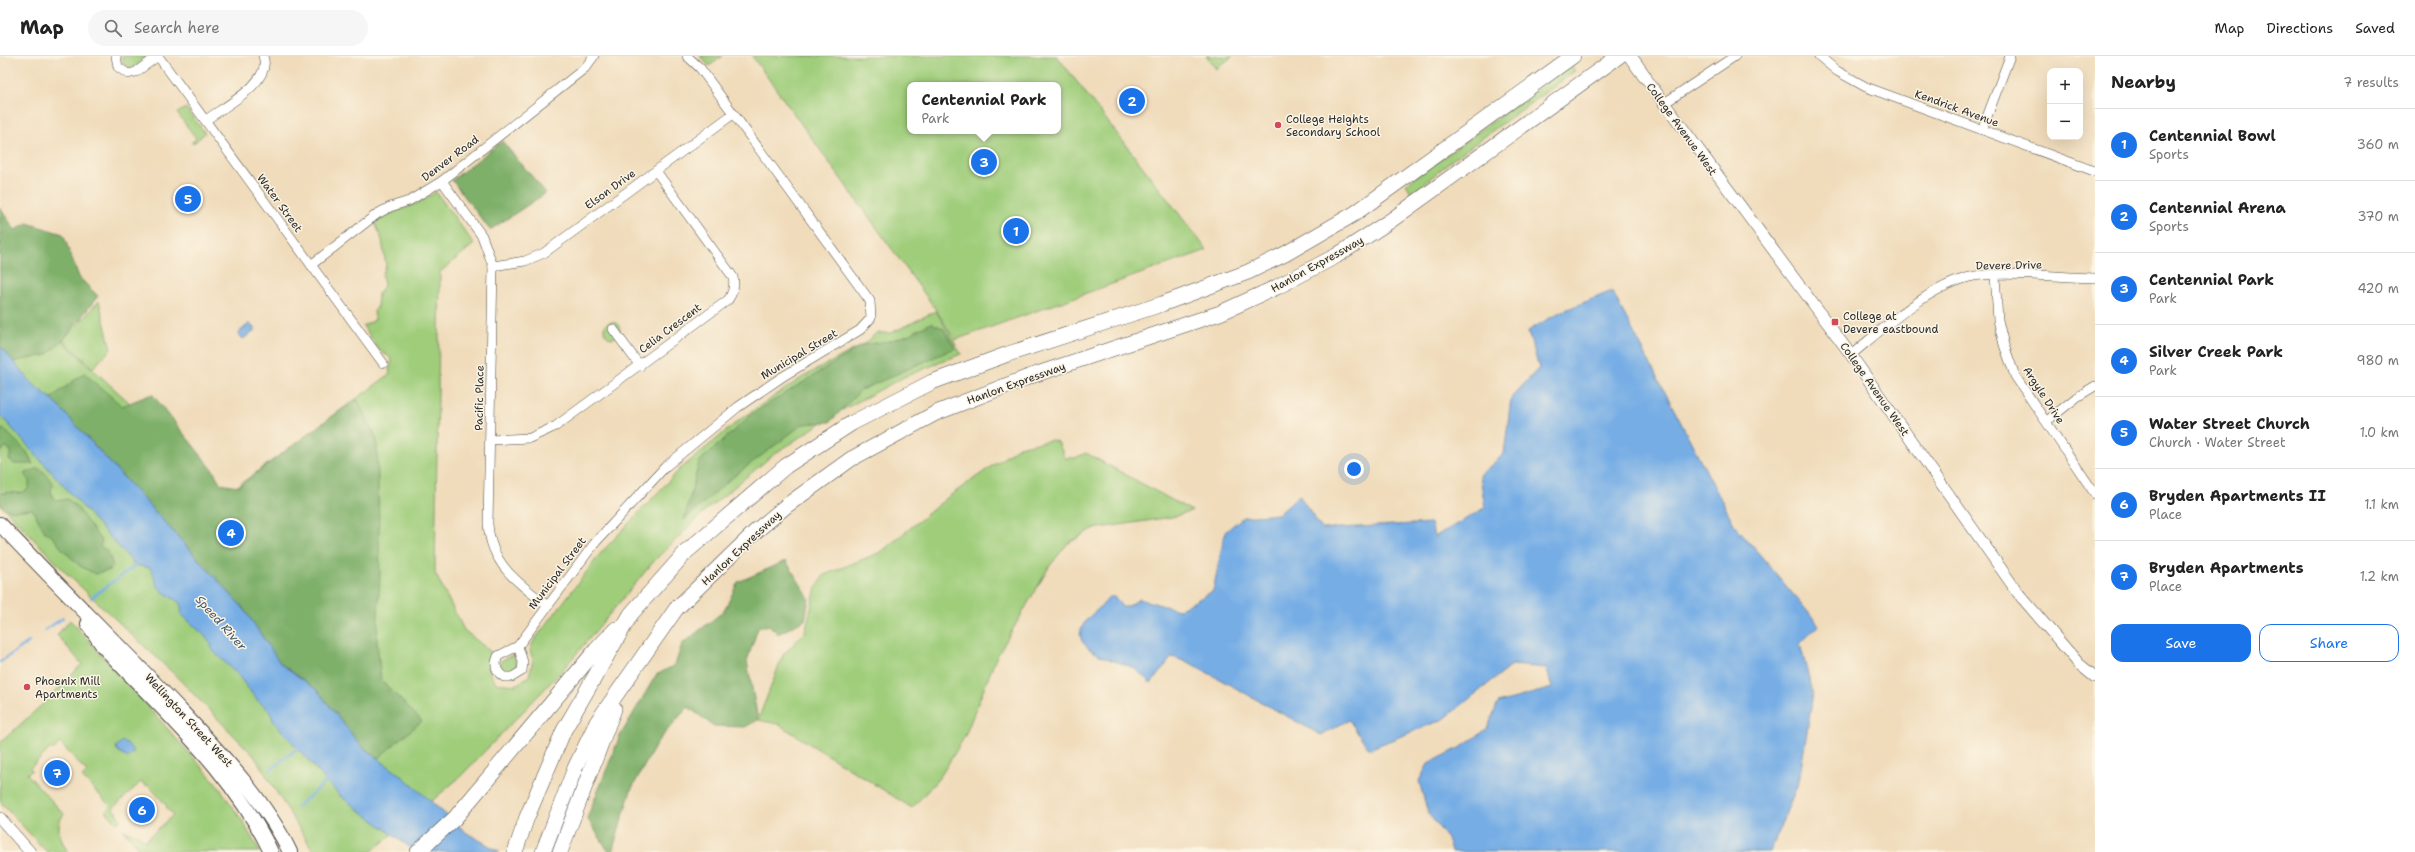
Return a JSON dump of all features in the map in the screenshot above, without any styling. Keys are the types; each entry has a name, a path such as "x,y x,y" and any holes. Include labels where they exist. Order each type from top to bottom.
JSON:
{"highway":[{"path":"418,852 455,818 596,650 631,614 670,568 710,529 786,466 852,422 932,382 1008,354 1162,304 1248,272 1285,254 1361,210 1573,56"},
{"name":"Hanlon Expressway","path":"543,852 575,768 597,722 676,610 756,531 786,506 851,459 936,413 1031,376 1220,313 1296,277 1336,256 1390,221 1619,56"},
{"path":"515,852 526,817 564,730 631,614"},
{"path":"560,852 623,687"}],"main road":[{"path":"1630,56 1645,78"},
{"name":"Wellington Street West","path":"0,524 72,600 124,650 231,764 282,835 290,852"},
{"name":"Wellington Street West","path":"72,600 103,646 212,761 243,801 272,852"}],"street":[{"name":"Water Street","path":"116,56 118,67 128,74 136,72 158,56 383,363"},
{"path":"206,120 258,81 265,69 264,56"},
{"name":"Denver Road","path":"311,265 377,214 409,201 442,181 585,68 594,56"},
{"name":"Municipal Street","path":"518,646 595,543 665,467 738,407 782,377 860,330 871,318 870,301 700,68 687,56"},
{"path":"1664,104 1735,56"},
{"name":"Kendrick Avenue","path":"1819,56 1837,72 1866,87 2094,171"},
{"path":"1982,130 2010,56"},
{"name":"College Avenue West","path":"1645,78 1851,355 2018,593 2079,664 2095,677"},
{"name":"Elson Drive","path":"493,266 526,261 544,253 733,114"},
{"name":"Celia Crescent","path":"490,440 523,439 547,431 640,366 728,300 734,289 733,277 656,170"},
{"name":"Pacific Place","path":"442,181 482,236 493,266 488,524 492,546 500,563 511,577 548,606"},
{"name":"Devere Drive","path":"1851,355 1921,300 1941,289 1969,278 1995,275 2095,278"},
{"name":"Argyle Drive","path":"1995,275 1998,320 2010,363 2022,387 2095,494"},
{"path":"613,328 640,366"},
{"path":"2046,421 2076,397 2095,386"},
{"path":"0,818 30,852"}],"green space":[{"path":"122,56 148,56 135,67 129,68 123,64"},
{"path":"700,56 723,56 709,66"},
{"path":"752,56 1057,56 1207,250 955,340 934,307"},
{"path":"1206,56 1233,56 1216,69"},
{"path":"1571,65 1575,71 1452,160 1412,194 1406,184"},
{"path":"186,108 205,133 194,143 191,143 196,138 177,113"},
{"path":"502,141 546,193 490,230 452,180"},
{"path":"436,192 474,244 440,272 435,573 464,630 491,652 488,664 491,675 496,683 516,685 529,676 533,660 530,650 533,642 600,554 679,470 742,418 803,377 866,343 876,333 891,333 936,311 961,354 904,377 833,415 773,455 705,511 655,560 561,672 459,778 371,852 314,852 254,756 173,673 66,573 0,504 0,217 48,328 228,493 390,374 389,369 392,362 391,358 380,351 363,326 375,320 374,311 377,308 378,294 384,286 382,275 386,266 382,240 375,223 389,214 418,203"},
{"path":"0,208 15,230 27,223 63,234 79,277 98,296 63,340 47,355 12,362 0,346"},
{"path":"99,301 111,349 93,368 63,340"},
{"path":"612,322 618,324 620,330 618,336 612,338 606,336 604,330 606,324"},
{"path":"931,323 943,328 955,348 861,390 830,422 803,424 733,477 684,520 699,462 752,414 863,345 888,341 908,335"},
{"path":"84,373 122,406 152,394 212,469 221,484 238,487 321,424 357,399 377,439 380,573 377,642 381,680 422,721 378,758 361,746 317,690 280,663 244,609 51,398"},
{"path":"4,429 27,452 33,464 14,464 9,459 11,451 5,446 3,451 0,450 0,431"},
{"path":"1051,440 1058,442 1065,458 1075,458 1086,453 1192,511 1172,517 1093,529 1067,544 1049,567 996,658 965,736 940,777 912,808 778,724 758,720 783,655 805,632 816,588 824,575 881,552 948,497 1019,447"},
{"path":"37,468 43,471 54,485 51,489 52,496 57,501 67,499 76,506 102,542 100,546 107,551 113,565 110,570 95,574 80,566 62,549 52,536 45,532 32,509 19,511 7,510 0,505 0,494 7,492 19,493 26,491 29,488 29,481 24,474"},
{"path":"786,561 809,598 805,620 778,634 769,625 758,628 747,661 758,720 745,727 714,726 688,707 658,741 631,790 612,852 609,852 587,818 620,736 656,675 675,665 682,644 724,611 738,582"},
{"path":"70,620 217,784 243,822 260,852 140,852 138,847 123,830 140,836 145,841 173,815 166,807 167,806 148,785 146,786 141,782 113,808 121,820 117,823 106,811 110,806 82,777 87,772 60,743 53,750 51,748 30,768 32,770 27,774 64,814 59,823 59,828 61,838 68,852 47,852 0,802 0,743 46,701 82,664 57,635"},
{"path":"514,654 517,668 511,672 505,671 501,666 501,661"}],"water":[{"path":"1612,291 1734,524 1819,625 1800,644 1813,694 1799,781 1770,852 1451,852 1447,838 1428,813 1419,781 1428,764 1463,746 1487,729 1498,703 1552,688 1547,668 1512,665 1444,719 1369,749 1349,720 1321,735 1190,663 1172,657 1151,683 1132,667 1105,658 1088,648 1083,642 1080,635 1084,623 1103,605 1109,597 1115,597 1122,607 1127,607 1139,599 1179,610 1213,591 1225,532 1243,517 1278,514 1299,495 1322,529 1431,523 1434,537 1485,508 1480,475 1504,454 1511,398 1539,368 1528,331 1558,313"},
{"path":"250,323 255,330 243,339 238,333"},
{"name":"Speed River","path":"0,346 35,386 51,398 244,609 280,663 317,690 361,746 403,777 467,833 500,852 416,852 339,795 274,722 269,710 257,700 237,674 212,650 211,644 203,634 181,614 182,609 179,602 164,593 159,588 150,568 135,565 0,415"},
{"path":"122,741 125,743 126,742 134,752 127,758 117,750 116,747"}],"waterway":[{"path":"91,598 137,564"},
{"path":"45,630 63,618"},
{"path":"0,662 29,642"},
{"path":"270,770 299,747"},
{"path":"297,807 328,780"}],"place":[{"name":"Centennial Arena","path":"1132,101"},
{"name":"College Heights Secondary School","path":"1278,125"},
{"name":"Centennial Park","path":"984,162"},
{"name":"Water Street Church","path":"188,199"},
{"name":"Centennial Bowl","path":"1016,231"},
{"name":"College at Devere eastbound","path":"1835,322"},
{"name":"Silver Creek Park","path":"231,533"},
{"name":"Phoenix Mill Apartments","path":"27,687"},
{"name":"Bryden Apartments","path":"57,773"},
{"name":"Bryden Apartments II","path":"142,810"}]}
